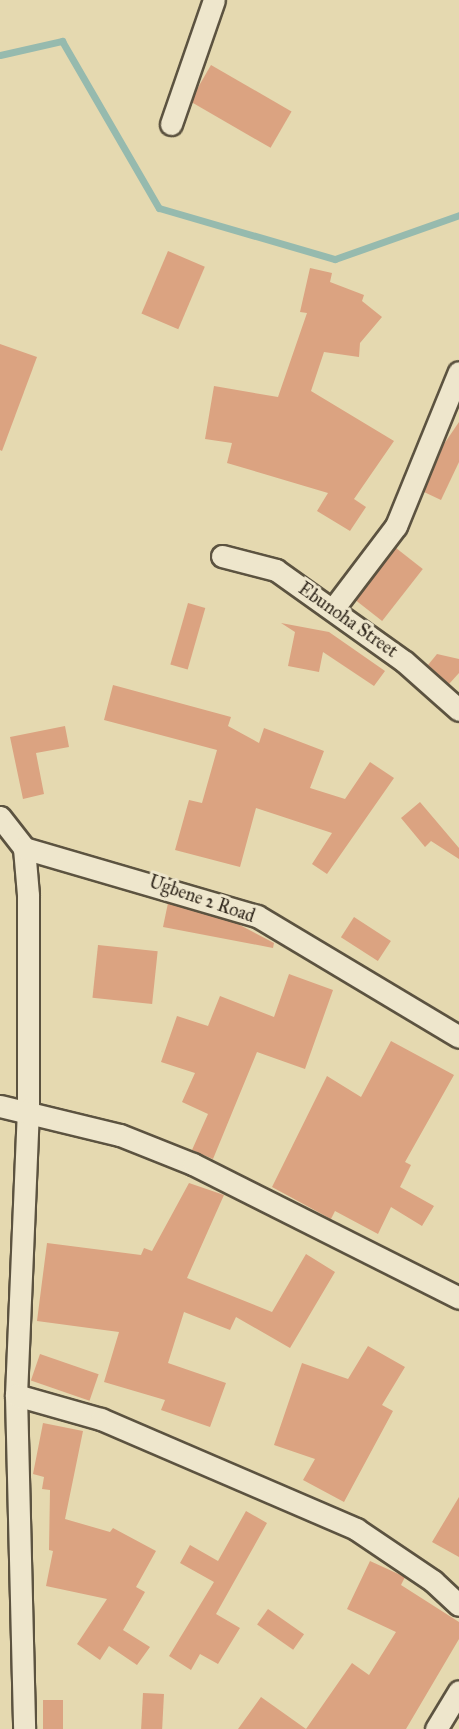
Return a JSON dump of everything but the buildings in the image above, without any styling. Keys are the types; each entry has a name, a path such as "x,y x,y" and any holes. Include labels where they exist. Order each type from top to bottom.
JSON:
{"street":[{"path":"171,124 214,0"},
{"path":"333,609 396,526 459,372"},
{"name":"Ebunoha Street","path":"222,556 276,570 405,662 459,710"},
{"path":"0,817 24,848 28,1109 9,1335 16,1395 24,1729"},
{"name":"Ugbene 2 Road","path":"24,848 257,916 459,1038"},
{"path":"0,1106 28,1109 120,1135 193,1164 459,1298"},
{"path":"16,1395 101,1419 356,1529 433,1581 459,1605"},
{"path":"436,1729 459,1691"}],"waterway":[{"path":"0,55 62,41 159,208 335,259 459,215"}]}
